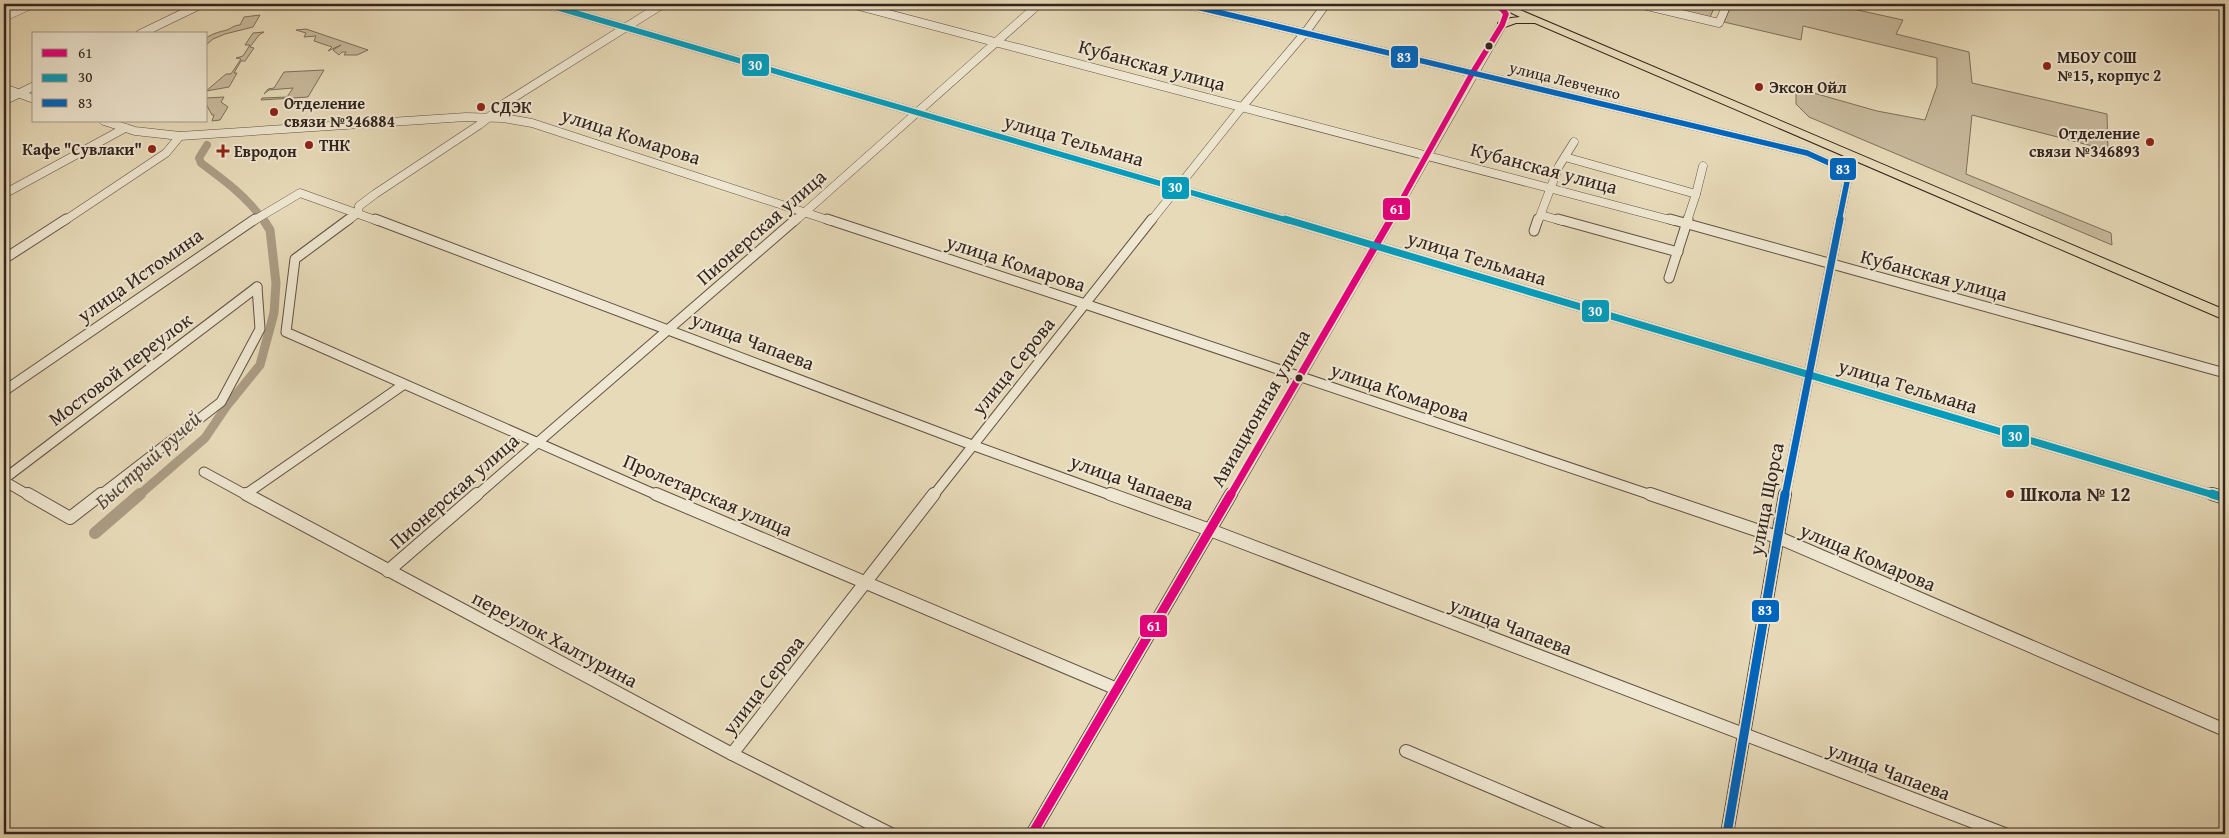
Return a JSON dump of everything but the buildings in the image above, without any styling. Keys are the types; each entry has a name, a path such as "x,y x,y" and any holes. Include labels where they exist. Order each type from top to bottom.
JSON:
{"highway":[{"path":"1492,4 1502,8 1506,14 1502,25"},
{"path":"1498,4 1567,29 2225,304"},
{"path":"1517,4 1567,29"},
{"path":"1525,4 1560,19 1567,29"},
{"path":"1502,25 1523,19 1567,29"},
{"path":"1648,63 2225,315"}],"street":[{"path":"4,17 33,4"},
{"path":"144,32 202,4"},
{"name":"улица Тельмана","path":"545,4 565,6 626,28 1376,246 2225,498"},
{"path":"358,213 359,206 374,194 490,117 503,106 663,4"},
{"name":"Кубанская улица","path":"851,4 1686,224 2225,373"},
{"name":"Пионерская улица","path":"388,571 806,211 1039,4"},
{"name":"улица Левченко","path":"1184,4 1807,153 1849,172"},
{"name":"улица Серова","path":"732,754 972,445 1242,107 1305,33 1326,4"},
{"path":"1638,4 1720,23 1727,4"},
{"path":"2219,4 2225,6"},
{"name":"Авиационная улица","path":"1032,834 1298,376 1376,246 1473,72 1502,25"},
{"path":"4,101 32,87"},
{"path":"4,88 32,98"},
{"path":"107,122 148,133 180,136 466,117 503,106"},
{"name":"улица Комарова","path":"466,117 516,119 556,130 806,211 1777,537 2225,730"},
{"path":"4,194 125,128"},
{"path":"4,259 122,184 166,153 180,136"},
{"path":"1534,230 1565,156 1574,142"},
{"path":"1565,156 1696,194"},
{"path":"1669,278 1703,166"},
{"name":"улица Щорса","path":"1727,834 1777,537 1849,172"},
{"name":"улица Чапаева","path":"300,193 358,213 972,445 1210,530 2005,834"},
{"name":"улица Истомина","path":"4,391 237,230 300,193"},
{"name":"Пролетарская улица","path":"358,213 295,259 286,332 536,443 864,584 1117,689"},
{"path":"1540,215 1678,252"},
{"name":"Мостовой переулок","path":"257,287 260,329 221,402 70,518 4,480 257,287"},
{"path":"246,494 403,385"},
{"name":"переулок Халтурина","path":"204,472 732,754 891,834"},
{"path":"1406,751 1602,834"}],"shaded area":[{"path":"1652,4 1716,4 1710,17"},
{"path":"1732,4 1830,4 1903,20 1896,34 1969,52 1972,83 2107,114 2108,150 1972,115 1966,174 2111,233 2112,245 1809,117 1796,104 1796,88 1877,111 1925,120 1937,86 1937,58 1803,26 1801,40 1724,22"},
{"path":"260,15 253,27 225,34 208,43 208,37 240,25 244,17"},
{"path":"306,29 368,50 357,55 344,55 346,52 342,52 339,55 333,50 341,45 328,51 332,47 314,41 316,36 304,37 306,33 296,30"},
{"path":"264,32 259,35 250,47 254,48 245,61 241,61 229,87 208,91 226,74 231,74 241,59 236,58 243,56 250,45 245,45 253,33"},
{"path":"324,70 308,97 261,100 262,98 287,97 293,88 269,90 264,94 268,89 274,88 284,72"},
{"path":"224,97 221,102 228,107 220,120 212,121 214,115 212,115 208,108 208,98"}],"waterway":[{"name":"Быстрый ручей","path":"207,145 199,158 201,163 227,182 264,221"},
{"name":"Быстрый ручей","path":"138,496 205,438 226,407 260,365 274,313 276,283 270,230 263,219"},
{"name":"Быстрый ручей","path":"95,533 140,494"}],"transit line":[{"name":"30","path":"545,4 1376,246 2225,498"},
{"name":"83","path":"1184,4 1807,153 1849,172 1777,537 1727,834"},
{"name":"61","path":"1032,834 1376,246 1473,72 1502,25 1506,14 1502,9 1492,4"}],"place":[{"name":"МБОУ СОШ №15, корпус 2","path":"2047,66"},
{"name":"Эксон Ойл","path":"1759,87"},
{"name":"СДЭК","path":"481,107"},
{"name":"Отделение связи №346884","path":"274,112"},
{"name":"Отделение связи №346893","path":"2150,142"},
{"name":"ТНК","path":"309,145"},
{"name":"Кафе \"Сувлаки\"","path":"152,149"},
{"name":"Евродон","path":"223,151"},
{"name":"Школа № 12","path":"2010,494"}]}
